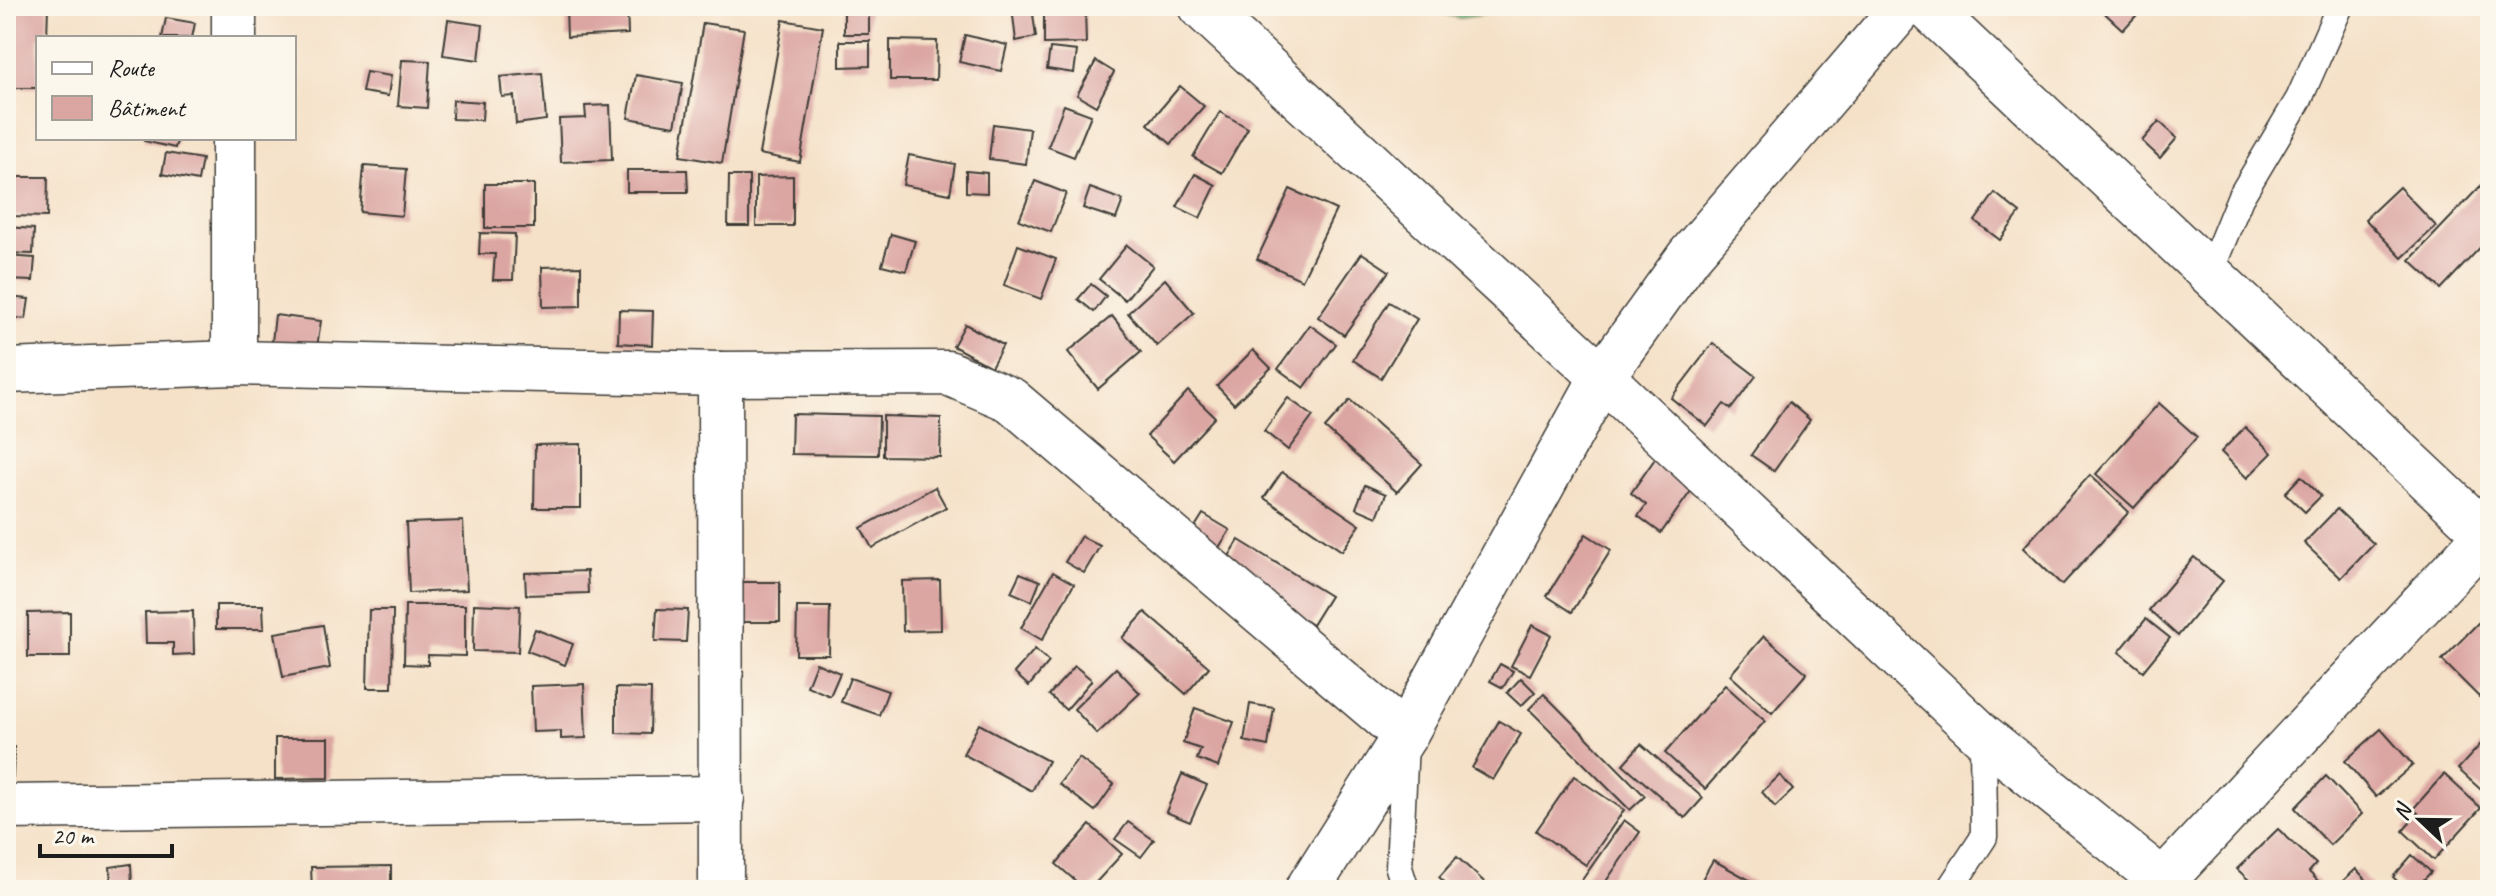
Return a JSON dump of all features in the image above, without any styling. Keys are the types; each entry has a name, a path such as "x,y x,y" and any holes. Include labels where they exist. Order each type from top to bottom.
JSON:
{"street":[{"path":"234,6 234,36"},
{"path":"1200,6 1602,377 1983,736 2167,886 2488,533 1926,6"},
{"path":"1307,890 1405,735 1602,377 1689,256 1904,6"},
{"path":"234,140 234,363"},
{"path":"6,371 234,363 720,374 948,373 1011,400 1405,735"},
{"path":"720,374 721,890"},
{"path":"6,807 722,798"}],"lane":[{"path":"2209,274 2240,198 2299,99 2340,6"},
{"path":"1405,735 1399,868 1406,890"},
{"path":"1949,890 1984,837 1983,736"}],"green space":[{"path":"1409,6 1538,6 1460,18"}],"building":[{"path":"14,6 48,6 47,36 36,36 36,88 12,88"},
{"path":"627,6 628,34 567,37 566,8"},
{"path":"844,6 869,6 869,34 844,34"},
{"path":"1032,6 1036,37 1016,41 1012,7"},
{"path":"2097,6 2145,6 2123,30"},
{"path":"1085,9 1086,43 1044,44 1044,10"},
{"path":"166,18 195,23 192,36 162,36"},
{"path":"448,20 483,25 479,60 443,55"},
{"path":"783,20 823,27 800,162 759,154"},
{"path":"703,23 744,29 722,163 680,156"},
{"path":"965,35 1007,45 1001,71 959,62"},
{"path":"890,40 937,41 936,80 890,80"},
{"path":"840,41 870,41 870,66 840,67"},
{"path":"1050,48 1077,51 1074,73 1047,69"},
{"path":"402,60 430,61 427,108 398,106"},
{"path":"1096,61 1114,72 1096,106 1077,95"},
{"path":"366,72 391,76 388,96 362,92"},
{"path":"542,73 546,120 516,124 514,96 502,97 500,77"},
{"path":"636,75 683,83 675,126 628,118"},
{"path":"1180,86 1204,106 1171,144 1148,124"},
{"path":"453,100 483,102 482,120 452,119"},
{"path":"610,105 612,160 561,162 559,119 586,118 585,106"},
{"path":"1064,105 1091,115 1074,157 1048,147"},
{"path":"1220,112 1248,128 1222,173 1193,157"},
{"path":"2159,121 2177,138 2160,158 2142,141"},
{"path":"993,124 1030,129 1026,164 989,159"},
{"path":"144,140 177,140 175,148"},
{"path":"166,153 202,159 198,181 162,174"},
{"path":"909,155 955,164 950,194 903,185"},
{"path":"364,166 406,169 402,216 360,212"},
{"path":"627,170 687,170 688,192 627,192"},
{"path":"966,171 987,173 987,193 966,192"},
{"path":"1195,174 1216,185 1200,218 1177,207"},
{"path":"729,176 749,176 749,226 728,226"},
{"path":"793,176 793,226 756,226 756,177"},
{"path":"2490,176 2490,237 2441,289 2410,260"},
{"path":"13,177 48,177 47,217 12,216"},
{"path":"1035,181 1066,193 1051,232 1019,220"},
{"path":"485,184 534,184 534,228 485,228"},
{"path":"2399,187 2436,226 2402,258 2365,219"},
{"path":"1090,188 1123,200 1116,219 1083,208"},
{"path":"1290,189 1336,210 1302,280 1257,259"},
{"path":"1995,193 2020,213 2000,240 1975,221"},
{"path":"6,227 34,229 33,254 6,253"},
{"path":"480,233 515,234 513,280 493,280 495,254 479,254"},
{"path":"891,234 915,241 906,271 882,265"},
{"path":"1018,245 1056,259 1041,299 1004,285"},
{"path":"1127,245 1153,266 1125,300 1099,279"},
{"path":"1362,253 1389,271 1344,335 1318,317"},
{"path":"6,256 35,258 33,281 6,280"},
{"path":"581,266 581,306 543,307 542,267"},
{"path":"1165,279 1194,313 1157,346 1128,313"},
{"path":"1091,284 1106,296 1094,312 1078,299"},
{"path":"6,297 29,299 26,319 6,317"},
{"path":"1389,302 1417,319 1381,378 1353,360"},
{"path":"619,310 653,311 652,345 618,343"},
{"path":"275,315 321,321 317,347 272,342"},
{"path":"1112,316 1141,352 1098,389 1068,352"},
{"path":"965,324 1003,345 991,367 953,346"},
{"path":"1310,325 1336,344 1304,388 1278,369"},
{"path":"1713,343 1756,376 1731,409 1724,404 1707,426 1671,398"},
{"path":"1253,350 1271,368 1234,404 1217,386"},
{"path":"1188,391 1215,417 1174,461 1147,436"},
{"path":"1288,398 1313,416 1288,450 1264,431"},
{"path":"1350,400 1422,464 1397,492 1325,428"},
{"path":"1789,402 1810,420 1774,471 1751,455"},
{"path":"2159,403 2197,437 2134,508 2096,474"},
{"path":"792,414 879,416 878,455 791,454"},
{"path":"883,416 941,418 940,457 883,456"},
{"path":"2245,427 2272,453 2247,478 2221,452"},
{"path":"581,444 581,508 534,508 535,445"},
{"path":"1657,456 1696,484 1661,533 1638,516 1646,505 1631,493"},
{"path":"1282,472 1360,525 1342,551 1264,498"},
{"path":"2090,475 2129,512 2062,585 2023,548"},
{"path":"2301,476 2321,496 2305,512 2285,493"},
{"path":"1365,485 1386,494 1377,517 1356,508"},
{"path":"935,487 946,507 872,548 861,528"},
{"path":"2337,509 2374,544 2341,578 2304,543"},
{"path":"1203,514 1230,530 1216,552 1190,535"},
{"path":"463,521 467,590 409,593 406,523"},
{"path":"1586,534 1611,550 1572,612 1547,596"},
{"path":"1081,536 1100,546 1084,573 1065,562"},
{"path":"1239,540 1330,596 1312,625 1222,568"},
{"path":"2194,557 2223,581 2178,636 2149,610"},
{"path":"587,571 588,593 526,595 525,573"},
{"path":"1053,572 1074,584 1042,640 1021,628"},
{"path":"1020,573 1040,581 1032,601 1011,592"},
{"path":"940,580 941,630 903,631 902,581"},
{"path":"738,582 780,582 780,622 737,622"},
{"path":"474,604 520,606 518,652 473,651"},
{"path":"216,605 263,605 264,629 216,629"},
{"path":"405,605 465,605 465,656 428,655 428,665 404,664"},
{"path":"12,606 14,664 6,664 6,607"},
{"path":"797,607 830,607 829,655 796,655"},
{"path":"657,609 688,610 686,642 655,641"},
{"path":"369,610 393,610 392,688 367,688"},
{"path":"193,611 194,654 173,655 173,643 146,643 145,612"},
{"path":"70,612 70,657 28,657 28,613"},
{"path":"1145,612 1209,667 1186,694 1122,638"},
{"path":"2146,619 2170,638 2143,671 2119,652"},
{"path":"2480,621 2490,630 2490,685 2479,697 2442,660"},
{"path":"323,625 330,668 283,677 275,633"},
{"path":"1532,625 1551,635 1530,675 1511,666"},
{"path":"535,629 573,644 565,665 527,651"},
{"path":"1764,636 1807,673 1772,713 1730,675"},
{"path":"1035,649 1049,662 1029,686 1014,673"},
{"path":"816,663 840,673 830,696 807,686"},
{"path":"1500,664 1513,671 1503,688 1490,681"},
{"path":"1075,666 1092,680 1066,710 1049,695"},
{"path":"1116,668 1140,693 1097,734 1074,709"},
{"path":"850,678 888,691 879,715 841,702"},
{"path":"1521,678 1535,692 1521,706 1507,693"},
{"path":"584,684 586,738 561,739 561,731 533,732 531,686"},
{"path":"1725,685 1765,721 1705,789 1665,753"},
{"path":"616,688 651,689 650,734 616,733"},
{"path":"1544,694 1645,796 1630,810 1529,709"},
{"path":"1250,704 1274,708 1268,746 1244,741"},
{"path":"1195,708 1234,722 1218,767 1197,759 1201,749 1183,743"},
{"path":"1499,721 1521,734 1493,780 1472,768"},
{"path":"979,724 1048,761 1032,791 963,754"},
{"path":"2381,729 2413,765 2376,797 2345,761"},
{"path":"2490,734 2490,798 2458,769"},
{"path":"275,738 329,738 329,778 275,779"},
{"path":"1641,744 1703,798 1685,818 1623,764"},
{"path":"6,747 14,747 13,777 6,777"},
{"path":"1079,758 1114,784 1095,811 1059,784"},
{"path":"1182,774 1207,785 1190,822 1166,812"},
{"path":"2444,774 2481,808 2434,860 2403,831 2418,813 2413,809"},
{"path":"1780,775 1793,790 1775,807 1762,792"},
{"path":"1574,776 1624,810 1586,865 1536,831"},
{"path":"2326,776 2362,814 2330,845 2295,808"},
{"path":"1624,820 1640,832 1600,890 1575,890"},
{"path":"1128,822 1154,840 1141,857 1115,839"},
{"path":"1090,825 1122,854 1086,890 1056,864"},
{"path":"2278,829 2316,864 2309,872 2320,883 2313,890 2247,888 2252,883 2237,869"},
{"path":"2412,855 2431,872 2414,890 2406,890 2393,877"},
{"path":"1457,857 1493,890 1453,890 1439,877"},
{"path":"1713,860 1764,888 1763,890 1696,890"},
{"path":"131,864 132,886 112,887 110,867"},
{"path":"391,866 391,890 312,890 311,867"},
{"path":"2356,869 2376,890 2333,890"}]}
